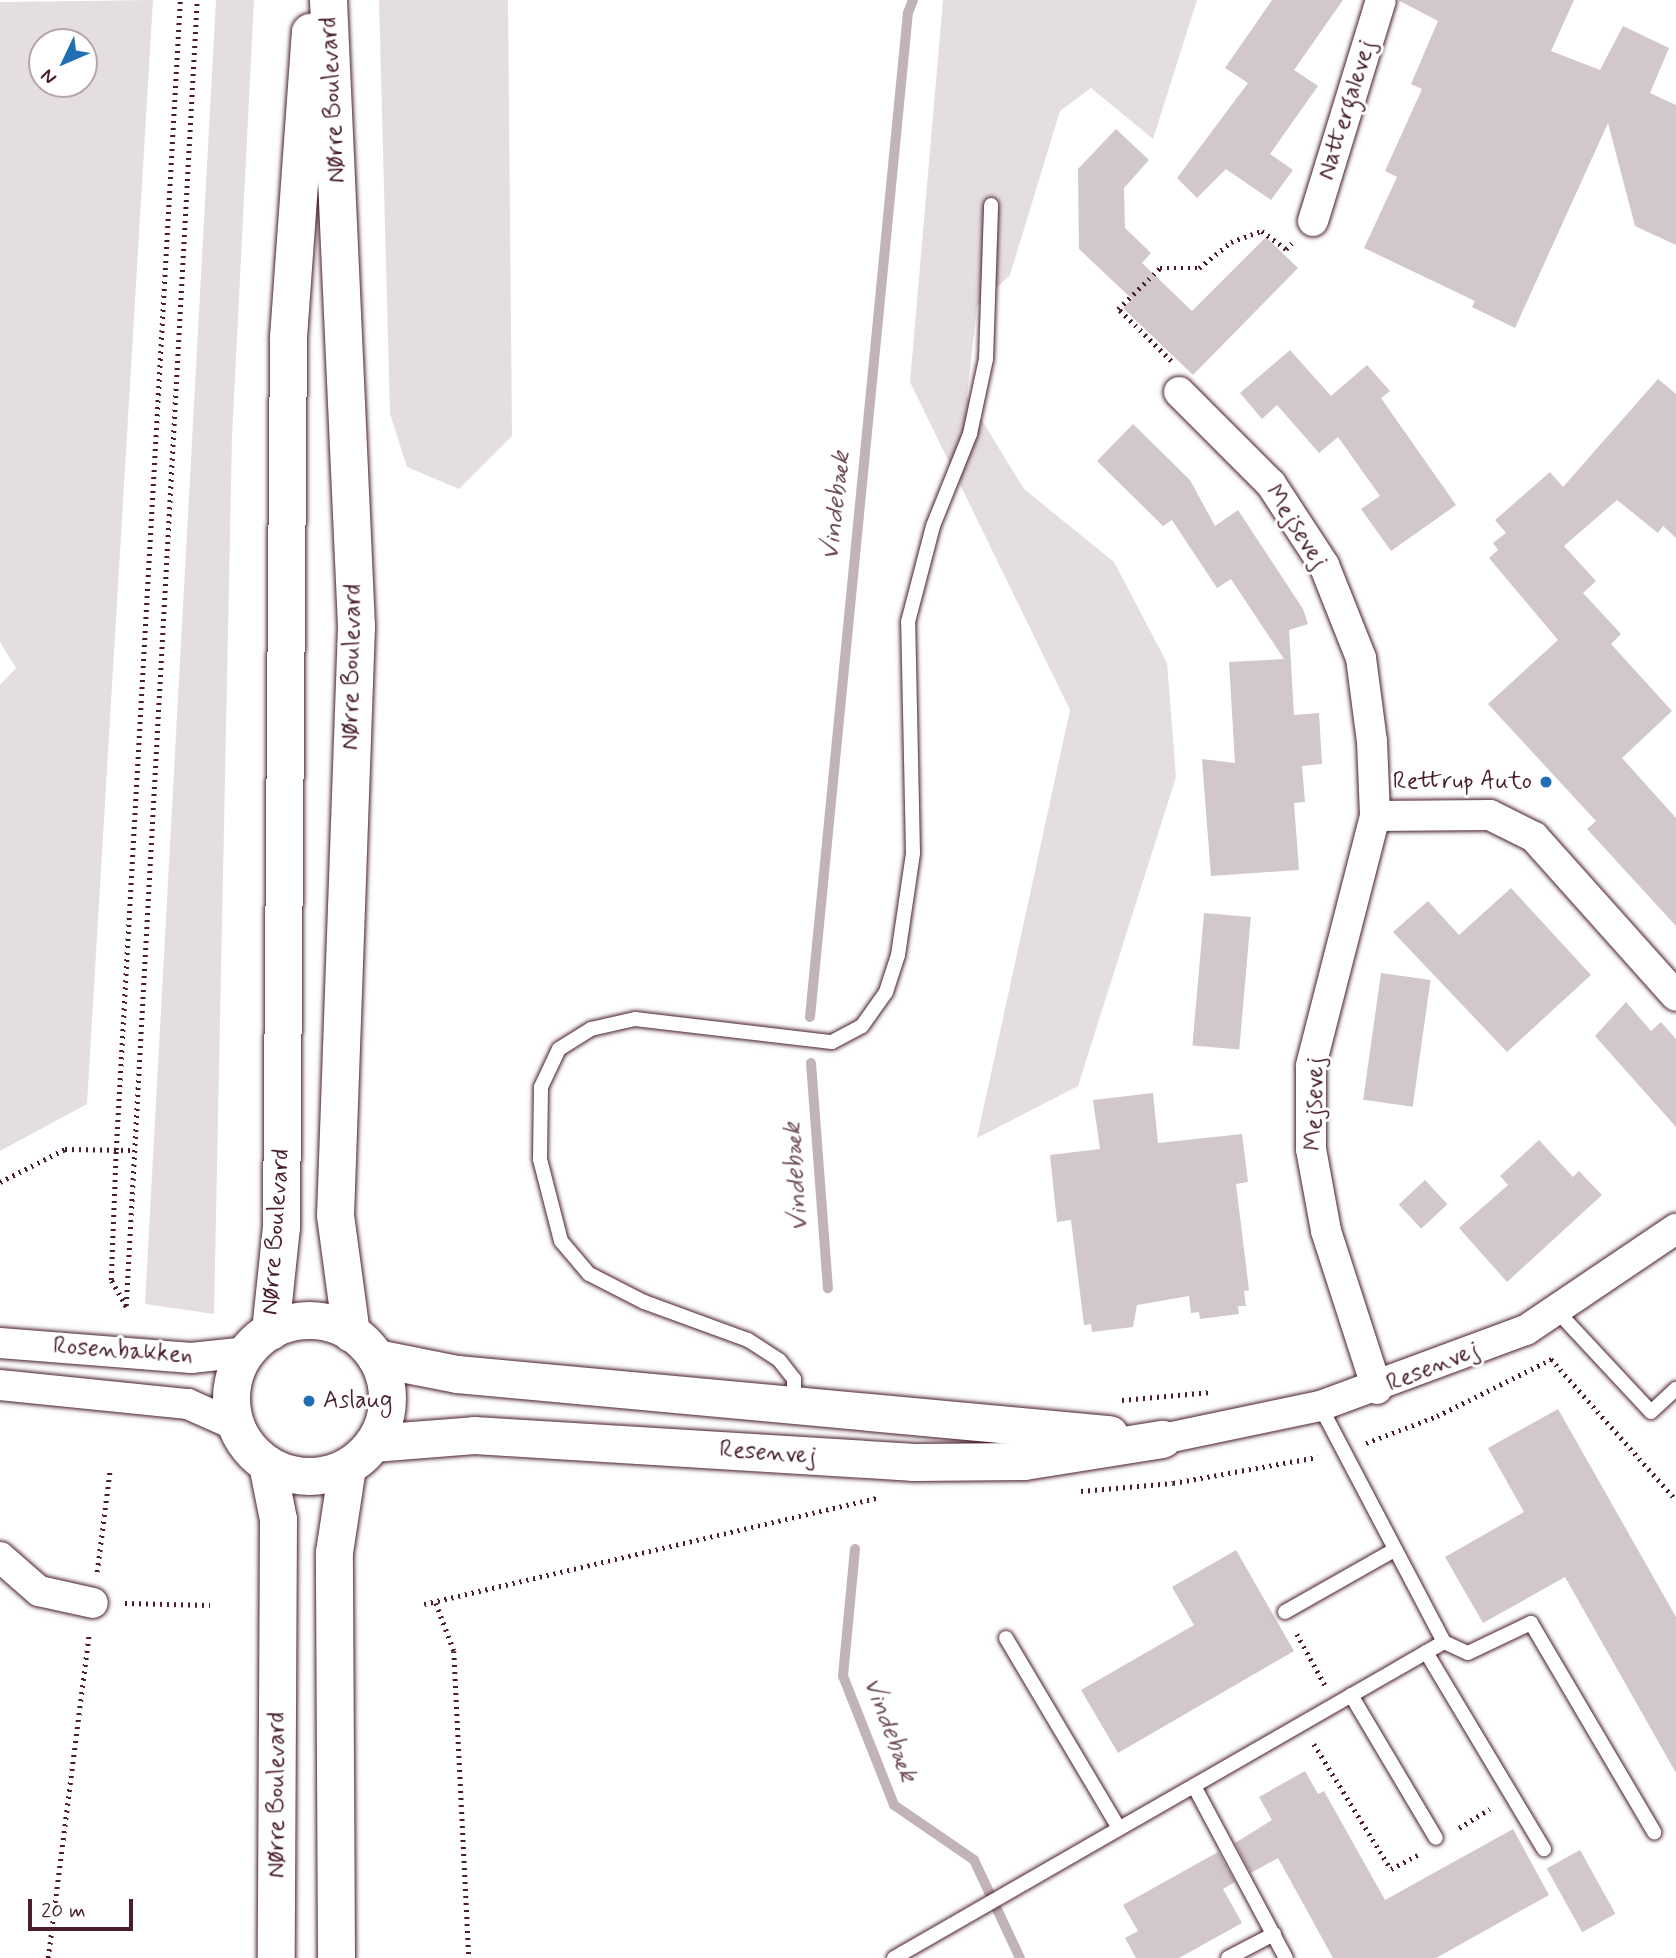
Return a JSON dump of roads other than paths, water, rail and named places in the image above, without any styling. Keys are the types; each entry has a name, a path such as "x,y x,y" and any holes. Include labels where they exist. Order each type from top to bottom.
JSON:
{"street":[{"name":"Nørre Boulevard","path":"258,1341 281,1227 288,337 312,0"},
{"name":"Nørre Boulevard","path":"328,0 356,626 335,1215 363,1345"},
{"name":"Nattergalevej","path":"1313,221 1381,0"},
{"name":"Mejsevej","path":"1179,392 1271,484 1324,565 1361,658 1375,816 1311,1066 1311,1149 1326,1231 1377,1389"},
{"path":"1375,816 1490,815 1534,837 1676,996"},
{"name":"Resenvej","path":"373,1443 474,1435 928,1462 1024,1461 1162,1439 1320,1406 1377,1389 1526,1329 1676,1229"},
{"path":"311,1320 363,1345 387,1401 373,1443 346,1467 306,1477 267,1464 247,1447 235,1425 232,1386 258,1341 311,1320"},
{"name":"Rosenbakken","path":"0,1343 191,1358 258,1341"},
{"name":"Resenvej","path":"363,1345 457,1374 1162,1439"},
{"name":"Rosenbakken","path":"0,1385 188,1404 235,1425"},
{"name":"Nørre Boulevard","path":"267,1464 278,1519 276,1958"},
{"path":"336,1958 334,1552 346,1467"},
{"path":"0,1557 39,1591 93,1603"}],"lane":[{"path":"794,1406 794,1379 779,1360 748,1340 644,1302 589,1274 561,1241 541,1159 541,1087 559,1049 591,1029 635,1019 832,1042 862,1026 886,992 898,955 913,853 908,622 933,526 970,434 986,359 991,205"},
{"path":"1556,1310 1651,1412 1676,1389"},
{"path":"1320,1406 1444,1642 1468,1653 1531,1623 1654,1832"},
{"path":"1285,1612 1394,1550"},
{"path":"1006,1638 1119,1828"},
{"path":"895,1958 1444,1642"},
{"path":"1426,1652 1544,1849"},
{"path":"1351,1696 1436,1838"},
{"path":"1194,1786 1286,1958"},
{"path":"1228,1958 1274,1934"}],"waterway":[{"name":"Vindebæk","path":"810,1017 908,13 913,0"},
{"name":"Vindebæk","path":"811,1063 828,1288"},
{"name":"Vindebæk","path":"855,1549 843,1676 894,1805 974,1860 1020,1958"}],"place":[{"name":"Rettrup Auto","path":"1546,782"},
{"name":"Aslaug","path":"309,1401"}]}
